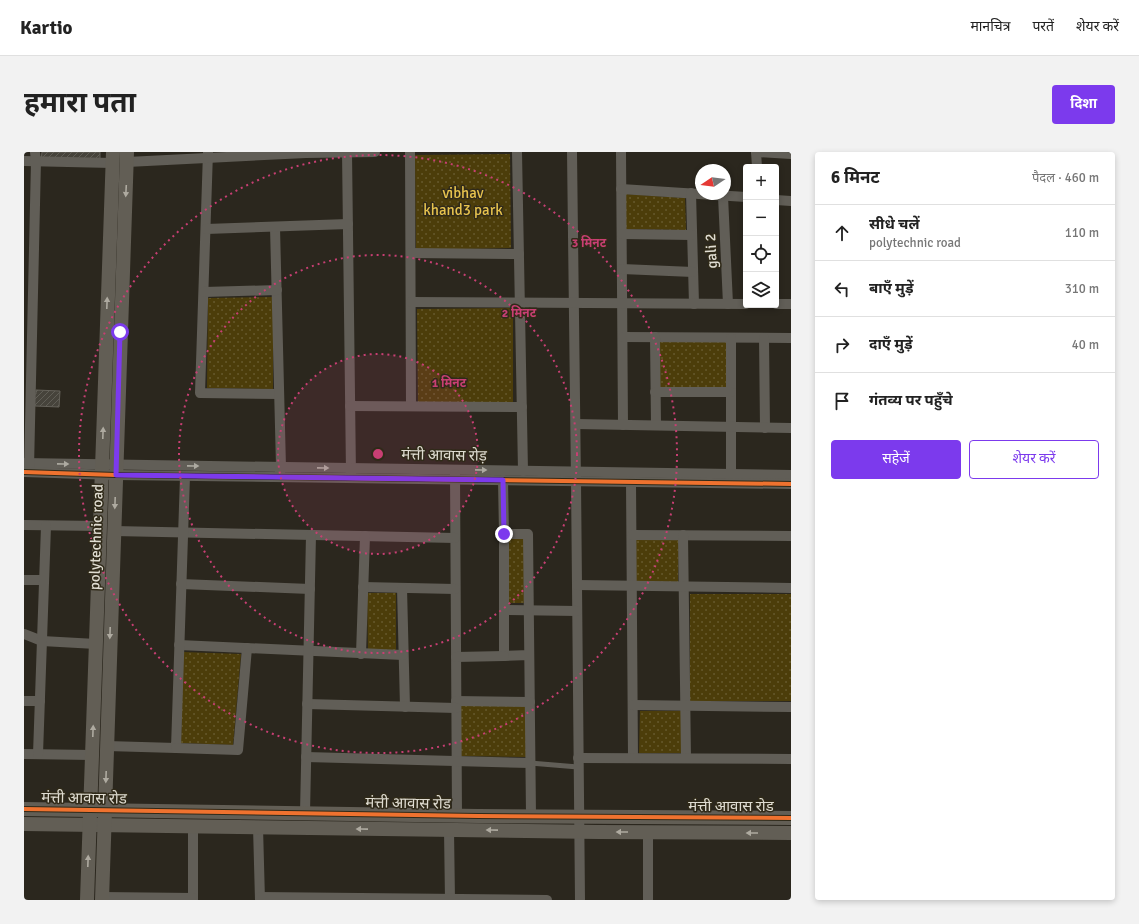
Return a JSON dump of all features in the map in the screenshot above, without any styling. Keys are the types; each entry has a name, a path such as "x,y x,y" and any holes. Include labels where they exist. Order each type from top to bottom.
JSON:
{"street":[{"path":"347,152 351,473"},
{"path":"127,157 376,152"},
{"path":"410,152 411,406"},
{"path":"517,152 523,471"},
{"path":"572,152 580,900"},
{"path":"621,152 624,425"},
{"path":"757,164 756,152 791,154"},
{"path":"209,155 200,393 280,394"},
{"path":"26,468 28,318 35,157"},
{"path":"24,161 35,157 113,158 87,900"},
{"name":"polytechnic road","path":"102,898 127,157"},
{"path":"621,189 695,194"},
{"path":"691,194 694,304"},
{"path":"731,196 743,197"},
{"name":"gali 2","path":"723,200 728,304"},
{"path":"779,200 791,201"},
{"path":"206,229 348,224"},
{"path":"116,470 185,476 280,472 280,394 275,227"},
{"path":"622,234 692,235"},
{"path":"410,254 519,254"},
{"path":"622,269 693,272"},
{"path":"204,292 277,290"},
{"path":"411,302 743,304"},
{"path":"779,304 791,304"},
{"path":"623,337 791,338"},
{"path":"655,337 656,425"},
{"path":"731,338 731,479"},
{"path":"764,338 765,428"},
{"path":"655,392 731,392"},
{"path":"350,406 522,407"},
{"path":"576,424 791,428"},
{"name":"मंत्ती आवास रोड़","path":"26,468 454,475 523,471 576,476 731,479 791,475"},
{"path":"457,815 454,475 503,480 576,476 631,482 731,479 791,484"},
{"path":"176,748 185,476"},
{"path":"503,480 504,656"},
{"path":"631,482 633,758"},
{"path":"24,525 100,526"},
{"path":"38,754 46,526"},
{"path":"114,531 455,538"},
{"path":"504,534 528,534 531,816"},
{"path":"305,813 311,535"},
{"path":"632,535 791,536"},
{"path":"683,535 686,758"},
{"path":"361,654 365,536"},
{"path":"24,580 44,580"},
{"path":"181,584 310,589"},
{"path":"577,585 791,588"},
{"path":"363,587 455,589"},
{"path":"402,588 405,707"},
{"path":"504,610 577,611"},
{"path":"24,634 42,642 96,644"},
{"path":"179,645 403,655"},
{"path":"107,746 238,750 247,648"},
{"path":"456,657 529,655"},
{"path":"24,701 40,701"},
{"path":"308,704 405,707 530,702"},
{"path":"633,705 791,707"},
{"path":"24,754 92,755"},
{"path":"306,757 530,763"},
{"path":"578,763 633,758 791,759"},
{"name":"मंत्ती आवास रोड","path":"24,809 579,817 791,818"},
{"path":"24,824 579,832 791,833"},
{"path":"102,898 193,899 193,826"},
{"path":"258,827 260,898 547,900"},
{"path":"449,830 450,899"},
{"path":"648,832 648,900"}],"lane":[{"path":"530,763 578,763"}],"green space":[{"name":"vibhav khand3 park","path":"510,154 511,248 416,250 415,155"},
{"path":"625,194 685,198 686,230 626,229"},
{"path":"273,297 273,389 207,388 208,298"},
{"path":"513,308 513,402 418,402 417,309"},
{"path":"660,342 726,342 726,387 660,387"},
{"path":"508,538 525,538 525,603 507,603"},
{"path":"636,540 679,540 678,582 636,582"},
{"path":"367,593 396,593 396,650 368,650"},
{"path":"690,594 791,594 791,701 690,701"},
{"path":"183,652 241,654 233,745 181,743"},
{"path":"461,705 527,706 526,757 461,756"},
{"path":"640,711 682,711 682,753 639,753"}],"building":[{"path":"42,152 100,152 100,163 41,161"},
{"path":"36,390 60,391 59,407 35,406 33,394 36,394"}],"cycle path":[{"path":"24,472 116,475 791,484"},
{"path":"24,809 478,816 791,818"}],"route":[{"path":"120,332 116,475 503,480 504,534"}]}
